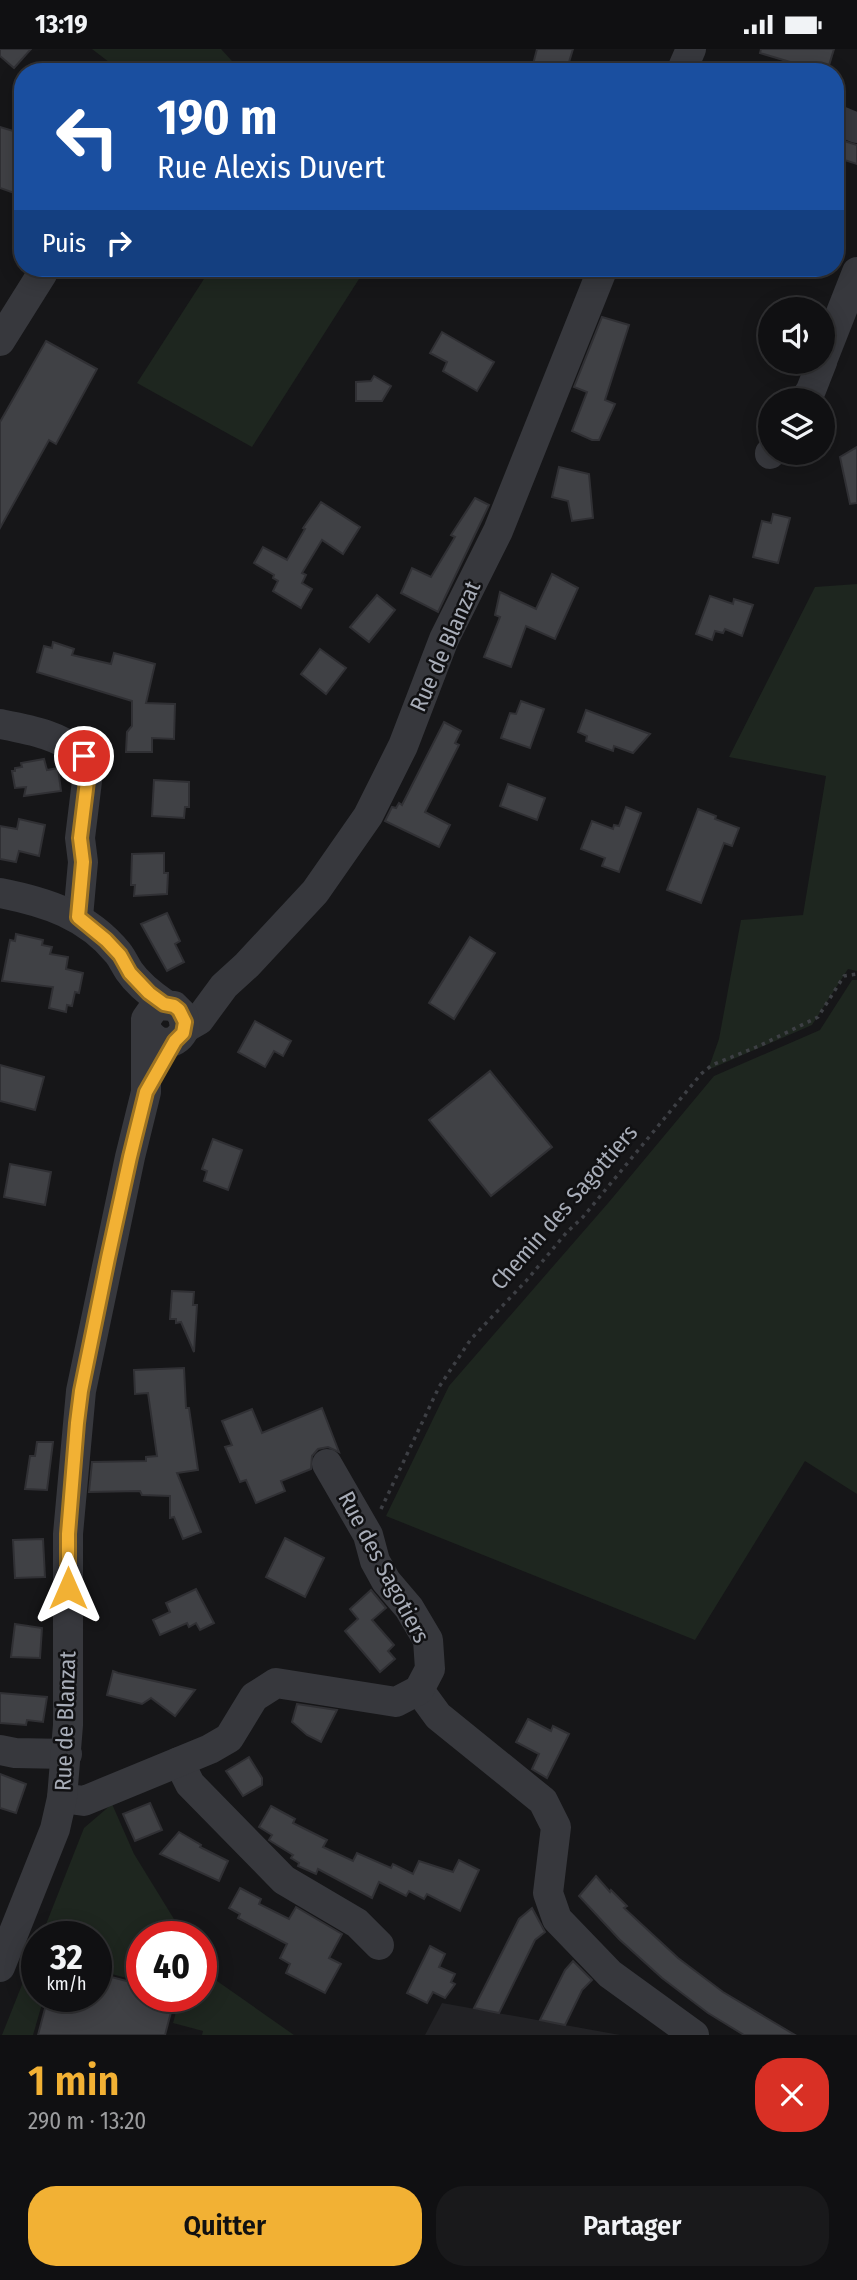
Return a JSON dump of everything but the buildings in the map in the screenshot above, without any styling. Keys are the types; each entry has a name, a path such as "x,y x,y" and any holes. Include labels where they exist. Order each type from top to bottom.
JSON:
{"street":[{"path":"835,329 857,272"},
{"path":"0,341 40,277"},
{"name":"Rue de Blanzat","path":"0,1967 55,1829 62,1798 67,1754 68,1534 81,1391 130,1157 165,1023 199,1020 224,986 315,892 368,816 403,746 444,639 498,531 599,277"},
{"path":"0,724 32,730 69,743 84,756 87,781 80,838 83,862 78,917"},
{"path":"0,893 56,907 78,917 120,955 165,1023"},
{"name":"Rue des Sagotiers","path":"327,1464 368,1535 375,1561 386,1581 409,1608 428,1640 430,1669 419,1690"},
{"path":"62,1798 84,1801 210,1749 229,1738 254,1697 276,1683 396,1702 419,1690 438,1716 543,1801 556,1827 548,1893 557,1919 610,1973 694,2035"},
{"path":"0,1750 15,1753 67,1754"},
{"path":"178,1762 190,1784 284,1880 357,1923 379,1945"}],"path":[{"name":"Chemin des Sagottiers","path":"368,1535 439,1387 471,1339 583,1217 701,1074 712,1065 760,1047 818,1017 844,976 857,974"}],"shaded area":[{"path":"92,49 221,49 234,63 110,63"},
{"path":"205,277 360,277 252,447 137,383"},
{"path":"857,584 857,971 848,969 812,1025 708,1070 719,1039 741,920 803,915 826,776 729,757 815,587"},
{"path":"852,980 857,980 857,1494 805,1461 695,1640 386,1516 449,1386 714,1076 820,1030"},
{"path":"112,1804 134,1854 175,1921 126,1921 126,1978 112,1974 112,1921 47,1921 84,1828"},
{"path":"217,1981 294,2035 202,2035 203,2031 173,2023 176,2012 217,2012"},
{"path":"21,1987 21,2012 40,2012 33,2035 2,2035"},
{"path":"442,2003 620,2035 425,2035"}],"route":[{"path":"68,1588 68,1534 77,1423 108,1258 146,1092 185,1028 183,1015 179,1010 164,1004 149,993 130,973 120,955 106,940 78,917 83,862 80,838 87,781 84,756"}]}
